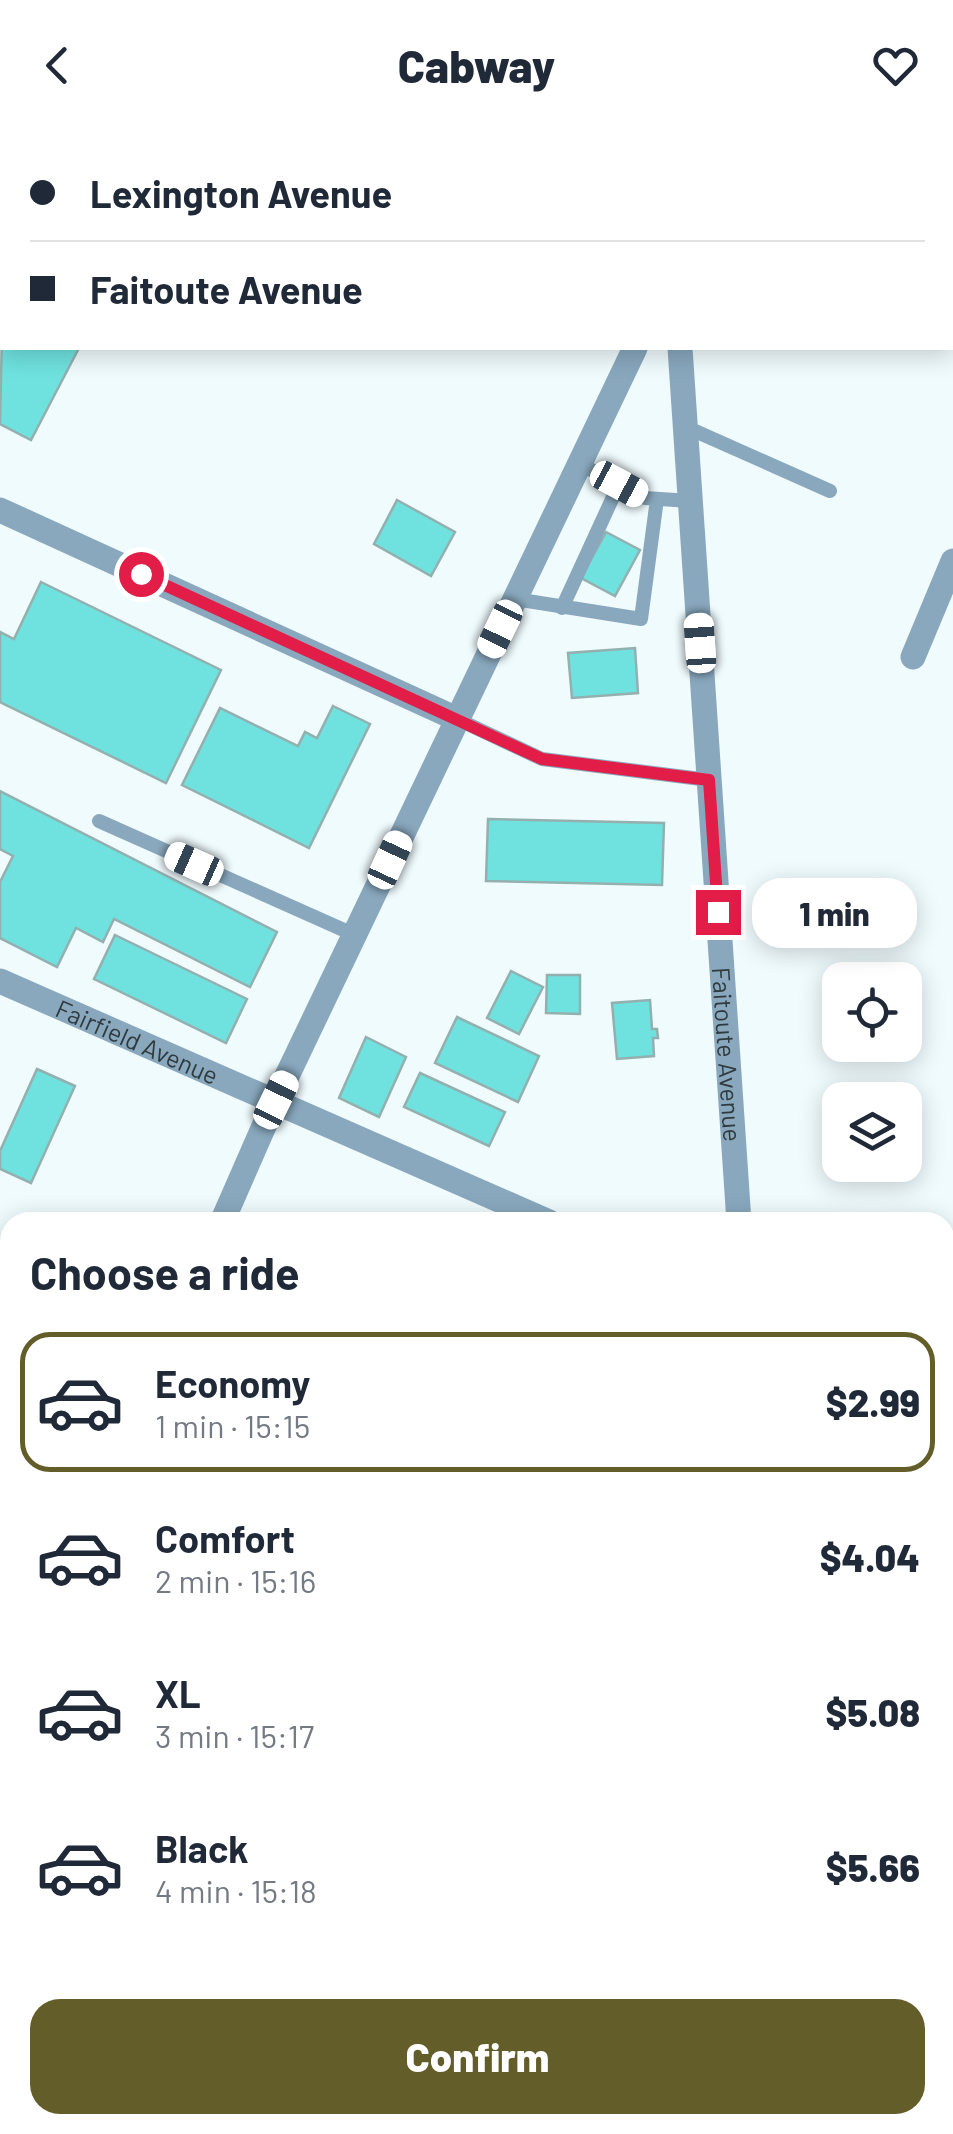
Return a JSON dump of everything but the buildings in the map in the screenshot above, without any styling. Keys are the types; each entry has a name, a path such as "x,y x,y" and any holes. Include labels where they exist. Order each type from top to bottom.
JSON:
{"street":[{"path":"226,1212 276,1100 634,350"},
{"name":"Faitoute Avenue","path":"680,350 738,1212"},
{"path":"0,510 457,719"},
{"path":"913,657 953,561"},
{"name":"Fairfield Avenue","path":"0,982 527,1212"}],"lane":[{"path":"686,427 830,491"},
{"path":"580,464 645,498 690,501"},
{"path":"562,608 619,484"},
{"path":"514,599 641,619 656,499"},
{"path":"457,719 542,759 709,780"},
{"path":"98,821 355,935"}],"route":[{"path":"141,574 542,759 709,780 718,912"}]}
